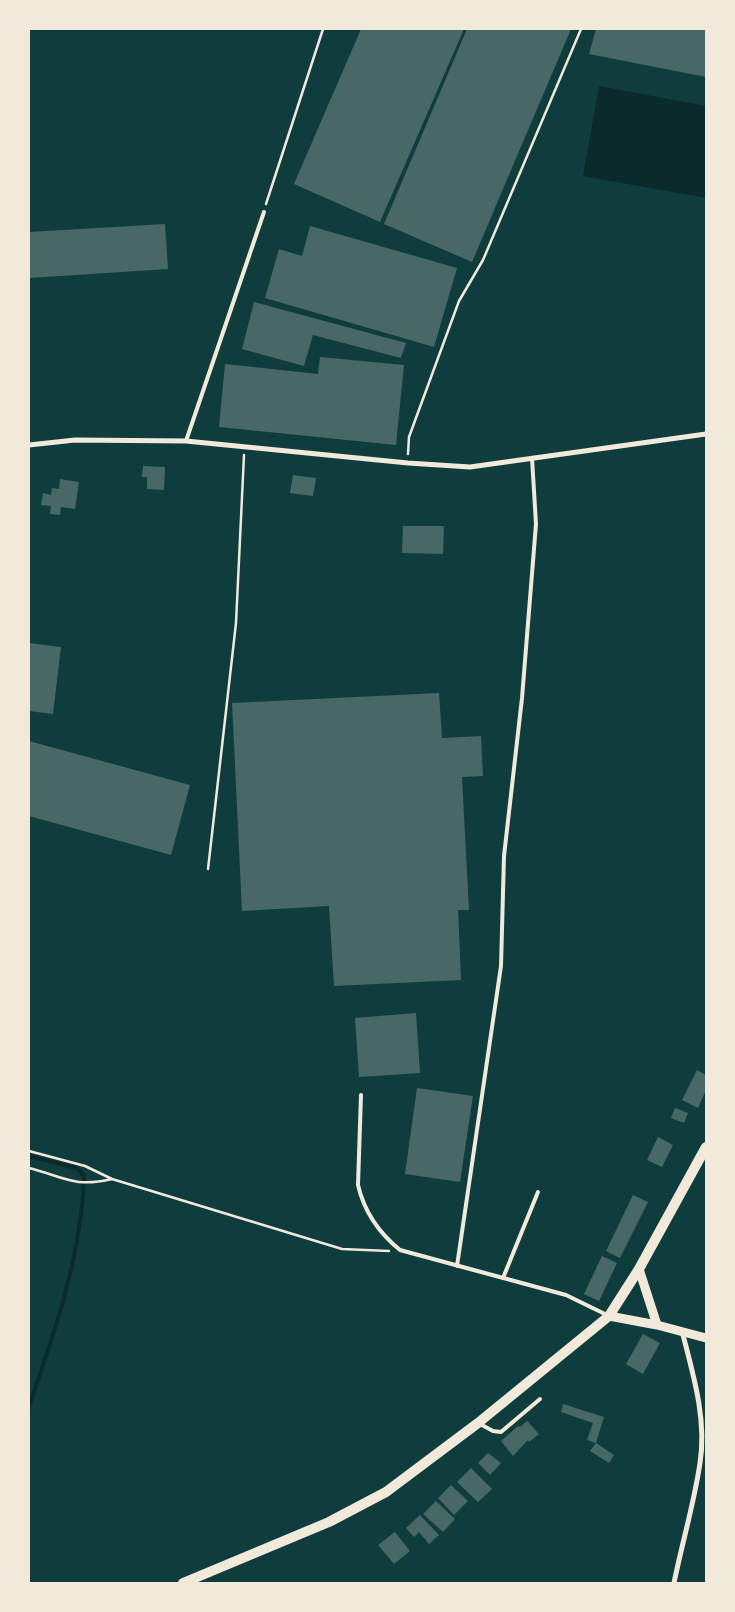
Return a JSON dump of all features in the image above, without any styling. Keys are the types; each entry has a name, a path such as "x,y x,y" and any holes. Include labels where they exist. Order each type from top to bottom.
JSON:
{"main road":[{"path":"183,1583 329,1522 386,1492 478,1423 609,1316 639,1269 706,1147"}],"street":[{"path":"29,445 75,440 186,440 408,463 470,467 706,434"},
{"path":"639,1269 657,1325"},
{"path":"609,1316 657,1325 706,1338"},
{"path":"674,1583 700,1462 703,1416 681,1331"}],"lane":[{"path":"186,440 264,212"},
{"path":"457,1266 501,966 504,856 522,698 536,524 532,458"},
{"path":"361,1096 358,1185 361,1199 380,1230 400,1250 566,1295 609,1316"},
{"path":"503,1278 538,1192"},
{"path":"478,1423 493,1431 501,1432 540,1398"}],"path":[{"path":"264,212 323,29"},
{"path":"408,463 409,437 459,301 483,260 580,29"},
{"path":"208,869 236,623 244,446"},
{"path":"29,1151 85,1166 112,1179 342,1249 370,1252 400,1250"},
{"path":"29,1168 78,1183 92,1184 112,1179"}],"water":[{"path":"599,86 706,106 706,198 583,176"}],"building":[{"path":"361,29 464,29 380,222 294,184"},
{"path":"467,29 571,29 472,262 384,224"},
{"path":"596,29 706,29 706,77 589,54"},
{"path":"165,224 168,269 29,278 29,232"},
{"path":"310,226 457,268 434,347 265,298 279,249 302,256"},
{"path":"254,302 406,343 401,358 313,335 304,366 242,349"},
{"path":"320,357 404,365 396,445 219,427 225,364 318,374"},
{"path":"143,466 165,467 164,490 147,489 147,477 142,477"},
{"path":"293,475 316,478 313,496 290,493"},
{"path":"60,479 79,482 75,509 61,507 60,515 50,514 51,506 41,505 43,493 51,495 52,488 59,489"},
{"path":"403,526 444,526 443,554 402,553"},
{"path":"29,643 61,647 53,714 29,711"},
{"path":"439,693 442,738 481,736 483,776 462,777 469,910 458,910 461,980 334,986 329,906 242,911 232,703"},
{"path":"29,741 190,785 171,855 29,816"},
{"path":"416,1013 420,1073 359,1077 355,1018"},
{"path":"697,1070 706,1075 706,1090 698,1108 682,1100"},
{"path":"417,1088 473,1096 460,1182 405,1174"},
{"path":"675,1108 688,1113 684,1123 671,1118"},
{"path":"658,1137 673,1145 662,1167 647,1160"},
{"path":"633,1195 648,1202 620,1258 606,1251"},
{"path":"602,1256 617,1263 599,1301 584,1294"},
{"path":"643,1334 660,1343 643,1374 626,1364"},
{"path":"563,1404 604,1417 596,1443 587,1440 593,1423 561,1412"},
{"path":"527,1421 539,1434 529,1442 528,1440 513,1456 501,1441 518,1426 520,1427"},
{"path":"596,1443 614,1455 609,1463 590,1451"},
{"path":"488,1453 501,1463 490,1475 478,1463"},
{"path":"471,1468 492,1489 478,1502 457,1482"},
{"path":"451,1485 468,1501 454,1515 438,1498"},
{"path":"436,1501 455,1519 443,1532 423,1514"},
{"path":"420,1515 439,1535 429,1544 419,1532 414,1537 406,1528"},
{"path":"395,1532 410,1551 394,1564 378,1545"}],"waterway":[{"path":"29,1156 76,1168 84,1176 78,1235 72,1264 57,1322 29,1407"}]}
